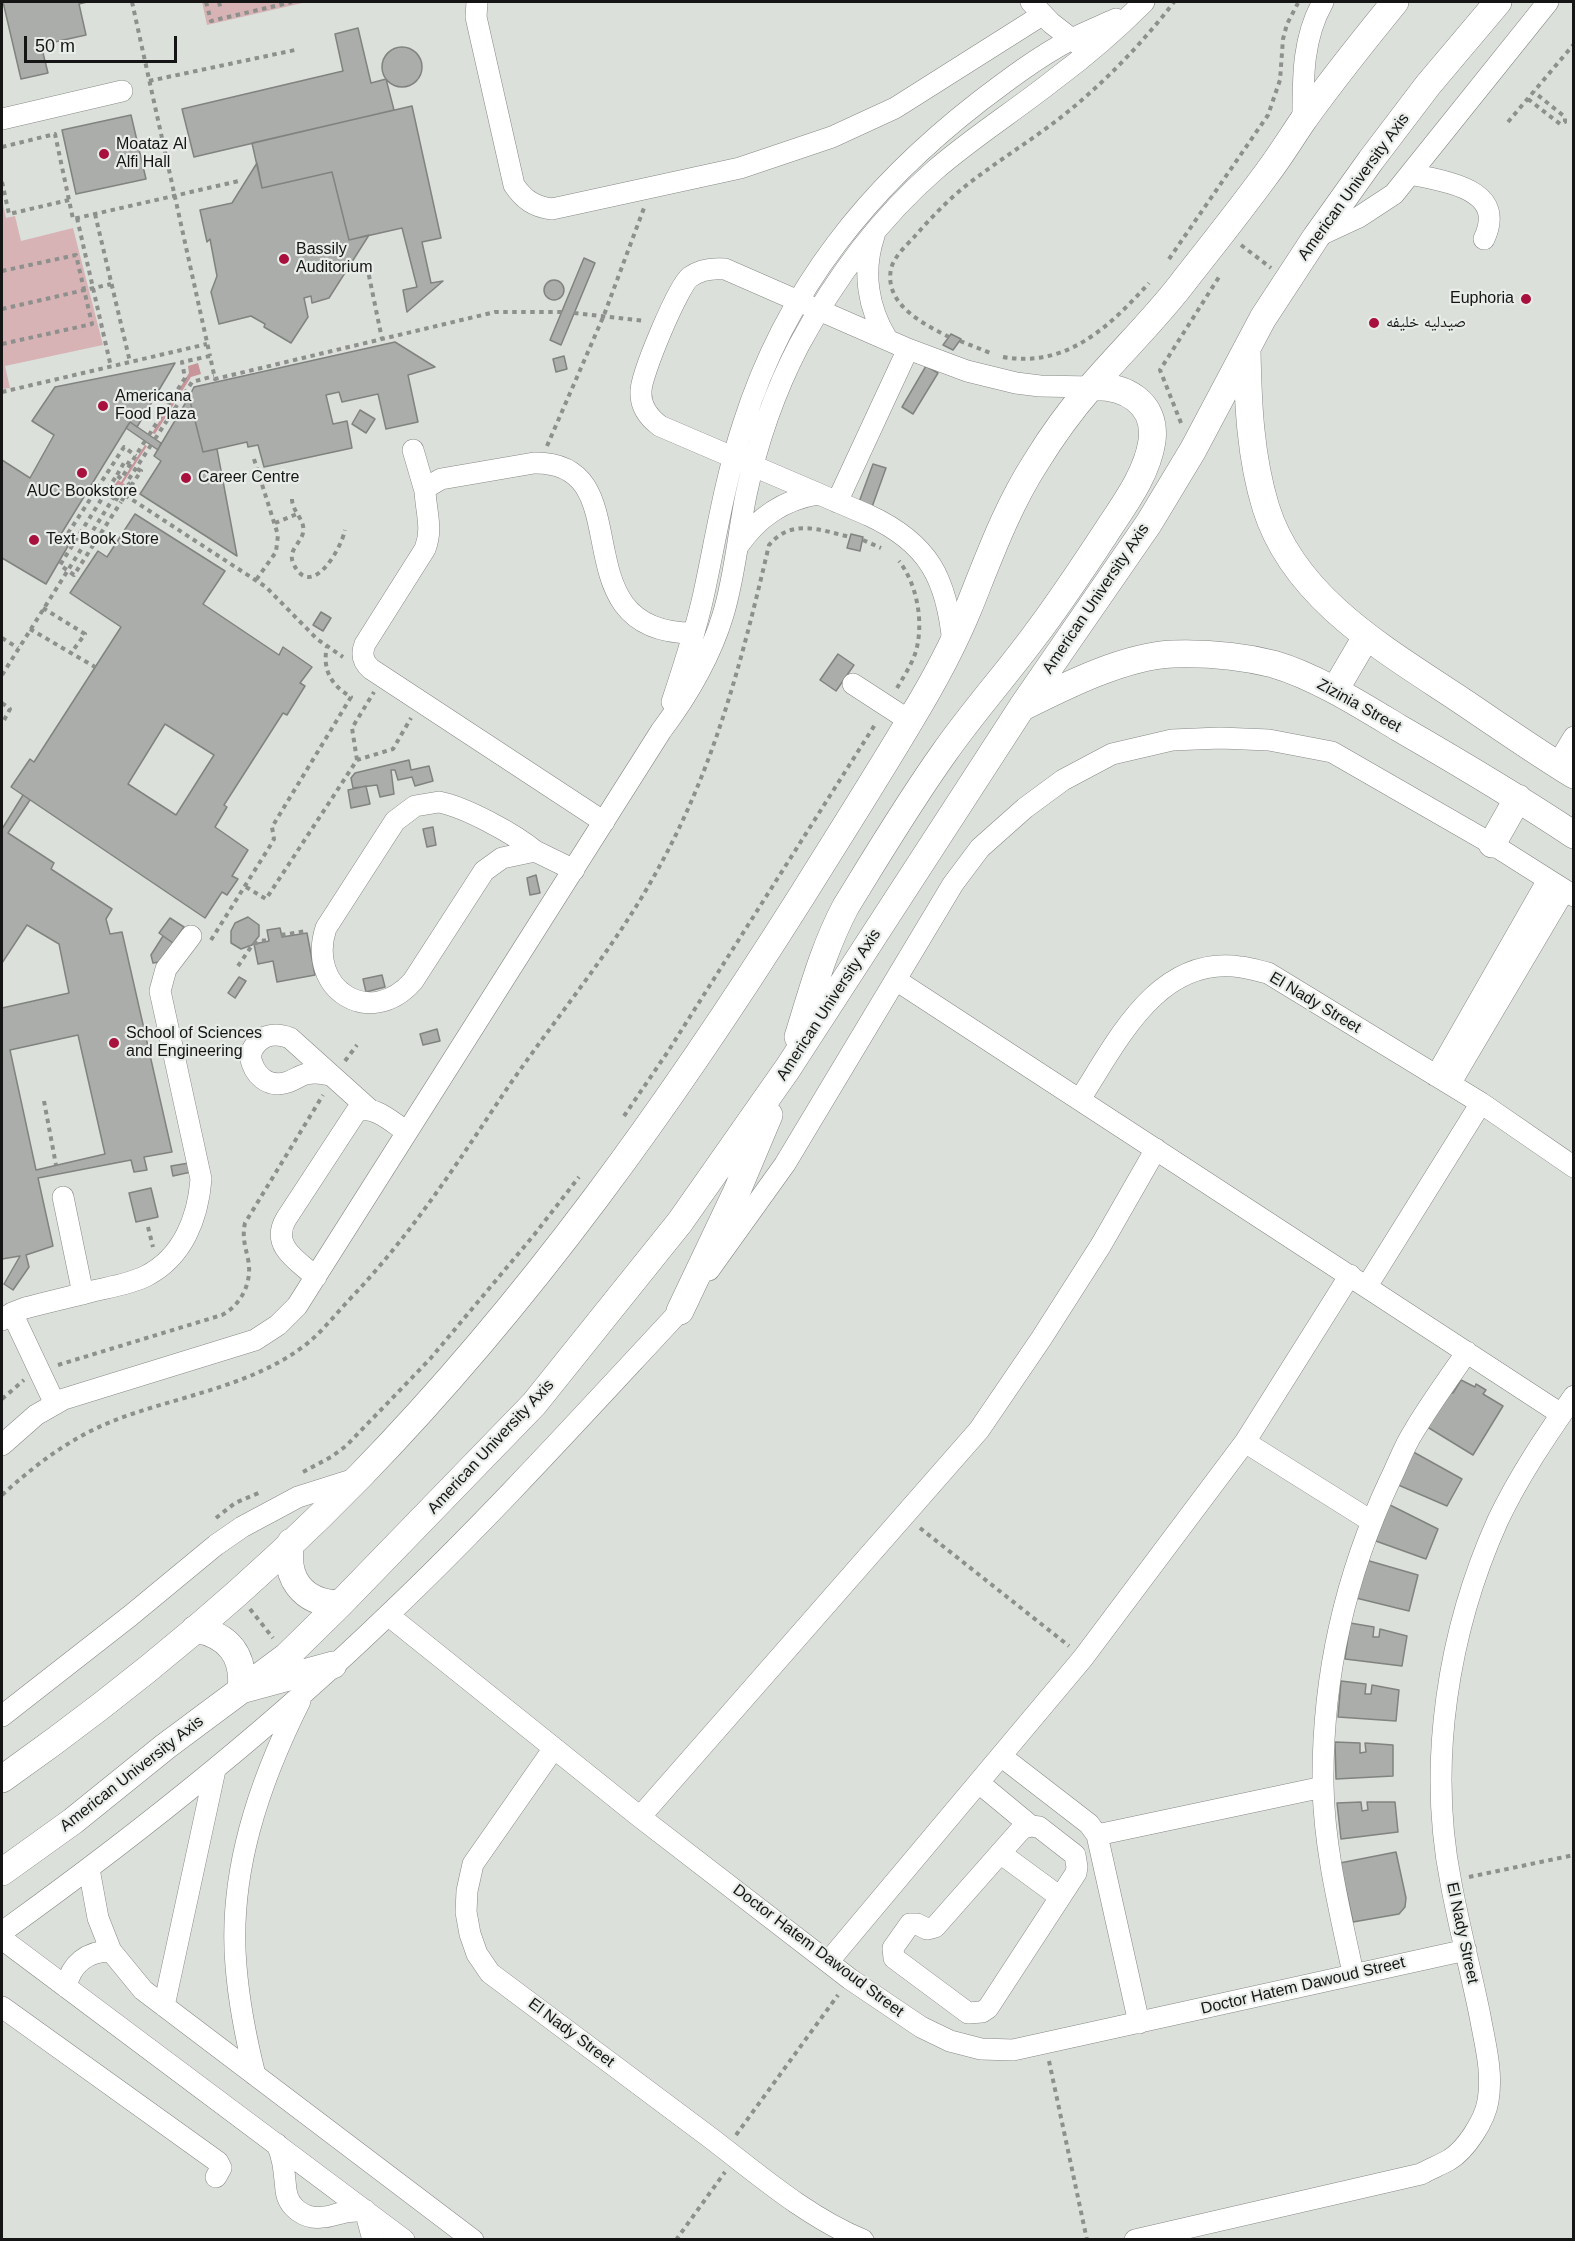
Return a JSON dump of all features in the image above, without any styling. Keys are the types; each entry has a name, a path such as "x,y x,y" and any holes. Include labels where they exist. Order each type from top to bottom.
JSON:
{"main road":[{"path":"2,1779 116,1694 195,1629 358,1478 451,1377 530,1283 611,1180 683,1079 752,974 910,721 953,644 1008,511 1048,443 1091,387 1234,234 1265,176 1303,121 1395,2"},
{"name":"American University Axis","path":"2,1872 73,1821 166,1746 287,1656 534,1404 680,1222 788,1068 1022,707 1149,522 1193,450 1247,346 1274,271 1316,237 1428,85 1498,2"},
{"path":"1247,346 1248,408 1252,442 1266,508 1296,568 1366,637 1565,770"},
{"path":"680,1311 737,1191 788,1068 833,930 846,906 933,769 1064,596 1140,476 1152,439 1152,426 1148,413 1140,402 1117,388 1091,387"},
{"path":"1335,690 1366,637"},
{"name":"Zizinia Street","path":"1022,707 1072,683 1122,664 1171,654 1224,655 1274,665 1335,690 1518,798 1574,835"},
{"path":"1492,844 1518,798"},
{"path":"291,1542 290,1568 303,1592 326,1604 340,1604"},
{"path":"195,1629 207,1631 228,1644 241,1665 241,1690 333,1665"}],"street":[{"path":"477,2 476,18 514,185 521,195 541,207 552,209 740,168 794,151 862,124 934,85 1037,8 1071,40 1088,52"},
{"path":"1303,121 1304,59 1309,35 1323,2"},
{"path":"1316,237 1359,217 1394,194 1548,2"},
{"path":"661,731 694,633 733,457 755,392 782,330 820,265 845,232 899,170 939,132 1013,76 1071,40 1141,5"},
{"path":"2,1445 27,1422 55,1404 75,1395 255,1340 288,1316 316,1277 691,687 714,640 730,589 753,466 781,385 819,310 846,269 903,200 966,144 1056,79 1141,5"},
{"path":"2,119 123,91"},
{"path":"1411,174 1475,192 1484,202 1488,214 1489,223 1484,239"},
{"path":"876,231 868,268 869,293 875,317 887,339"},
{"path":"953,644 949,608 944,590 927,559 901,533 886,523 653,421 644,407 640,389 682,284 690,277 707,269 717,268 734,272 908,349 967,371 1016,383 1091,387"},
{"path":"827,498 908,349"},
{"path":"413,450 425,491 429,522 428,541 364,644 363,655 367,665 604,822"},
{"path":"425,491 441,479 540,463 559,466 571,472 589,490 597,513 615,593 636,618 656,629 675,633 694,633"},
{"path":"738,547 747,533 771,511 786,502 827,498"},
{"path":"853,684 910,721"},
{"path":"1565,770 1574,737"},
{"path":"2,1932 89,1869 215,1770 304,1693 388,1616 537,1464 680,1311 785,1164 953,884 980,848 1025,808 1063,780 1112,754 1172,740 1220,738 1269,740 1332,752 1492,844 1562,889 1443,1080"},
{"path":"535,851 502,858 484,871 412,981 398,995 378,1002 357,1000 339,990 326,974 321,951 326,928 388,830 404,812 427,803 439,802 451,805 574,870"},
{"path":"55,1404 39,1371 7,1317 25,1308 146,1276 159,1268 175,1252 195,1219 200,1199 201,1179 160,990 166,969 199,941"},
{"name":"El Nady Street","path":"1080,1099 1137,1012 1157,991 1182,975 1210,967 1239,966 1268,973 1481,1103 1574,1167"},
{"path":"896,981 1561,1414"},
{"path":"332,1077 369,1109 407,1132"},
{"path":"828,1962 1083,1658 1245,1442 1481,1103"},
{"path":"316,1277 285,1249 281,1242 282,1226 349,1120 356,1112 369,1109"},
{"path":"640,1817 979,1430 1101,1245 1156,1149"},
{"path":"63,1197 83,1294"},
{"path":"1353,1973 1333,1876 1323,1787 1324,1732 1329,1678 1345,1602 1371,1521 1413,1433 1467,1352"},
{"name":"El Nady Street","path":"1148,2238 1421,2174 1451,2159 1475,2134 1488,2103 1490,2069 1450,1881 1443,1820 1442,1758 1447,1696 1458,1636 1475,1577 1499,1520 1527,1465 1574,1396"},
{"path":"1245,1442 1371,1521"},
{"path":"2,1716 242,1527 298,1497 358,1478"},
{"name":"Doctor Hatem Dawoud Street","path":"388,1616 640,1817 850,1979 921,2027 950,2042 981,2049 1013,2050 1353,1973 1466,1950"},
{"path":"255,2075 242,2020 237,1975 236,1907 244,1851 258,1796 279,1744 304,1693"},
{"name":"El Nady Street","path":"555,1748 473,1864 467,1891 466,1912 477,1954 490,1973 730,2154 807,2210 863,2240"},
{"path":"1001,1756 1089,1824 1097,1835 1139,2023"},
{"path":"164,2006 215,1770"},
{"path":"979,1783 1031,1826"},
{"path":"1097,1835 1323,1787"},
{"path":"1031,1826 1039,1827 1075,1855 1076,1873 988,2008 982,2012 968,2013 894,1958 892,1948 907,1926 914,1923 927,1929 935,1927 1023,1828 1031,1826"},
{"path":"1000,1853 1060,1897"},
{"path":"89,1869 98,1918 111,1951 143,1990 473,2240"},
{"path":"2,1939 404,2240"},
{"path":"66,1987 68,1977 79,1961 94,1953 111,1951"},
{"path":"2,2007 218,2162 221,2168 216,2177"},
{"path":"277,2144 285,2167 286,2192 291,2204 300,2213 312,2217 325,2217 343,2212 365,2210"},
{"path":"365,2210 373,2240"}],"path":[{"path":"132,2 214,376"},
{"path":"206,2 211,21 292,2"},
{"path":"219,2 221,9"},
{"path":"949,337 917,319 901,303 892,285 891,277 897,257 932,217 962,189 1044,130 1096,87 1144,39 1174,2"},
{"path":"1168,261 1268,115 1280,80 1283,39 1287,24 1299,2"},
{"path":"1508,122 1574,44"},
{"path":"149,81 295,50"},
{"path":"1528,99 1560,124 1565,122 1565,117 1534,92"},
{"path":"2,147 55,134 73,219 239,181"},
{"path":"2,182 9,214 69,200"},
{"path":"540,463 604,315 651,188"},
{"path":"95,213 130,362"},
{"path":"1200,213 1234,234 1240,245 1274,271"},
{"path":"77,218 111,367"},
{"path":"2,272 76,255 92,324 2,344"},
{"path":"367,266 382,339"},
{"path":"1190,418 1184,428 1160,370 1222,274"},
{"path":"960,341 996,356 1011,358 1040,358 1067,351 1107,324 1155,277"},
{"path":"2,309 111,284"},
{"path":"155,439 192,381 214,376 215,379 495,312 562,312"},
{"path":"574,313 665,324"},
{"path":"2,392 207,344"},
{"path":"149,435 184,380 186,375 182,362 210,356"},
{"path":"145,441 130,465 125,461 60,565 74,575 141,471 136,468 151,445"},
{"path":"63,542 124,447 136,456"},
{"path":"254,459 278,536 276,552 256,580"},
{"path":"103,479 111,484"},
{"path":"106,492 121,501"},
{"path":"125,495 256,580 276,596 305,627 327,646 347,658 354,659 363,655"},
{"path":"2,675 114,497"},
{"path":"292,499 292,505 303,523 304,531 293,550 292,559 295,566 308,576 318,575 327,566 343,542 345,531"},
{"path":"275,523 297,514"},
{"path":"862,540 888,552"},
{"path":"618,1124 673,1044 910,666 916,650 919,630 918,611 909,573 894,557"},
{"path":"43,608 85,634 71,653"},
{"path":"30,629 95,667"},
{"path":"2,638 18,648"},
{"path":"199,941 246,887 274,838 272,827 351,697 333,683 328,674 325,664 327,646"},
{"path":"357,760 352,728 382,676"},
{"path":"246,887 266,899 357,760 393,749 420,701"},
{"path":"2,703 10,709 2,724"},
{"path":"238,966 254,944 268,937"},
{"path":"2,1399 12,1389 39,1371 222,1315 235,1306 245,1291 248,1280 248,1259 243,1242 245,1223 332,1077 357,1045"},
{"path":"44,1101 56,1165"},
{"path":"297,1474 331,1457 360,1433 430,1359 490,1289 584,1171"},
{"path":"214,1519 235,1503 269,1488"},
{"path":"905,1516 1083,1658"},
{"path":"237,1592 287,1656"},
{"path":"1450,1881 1574,1855"},
{"path":"676,2240 730,2154 850,1979"},
{"path":"1045,2044 1087,2240"}],"shaded area":[{"path":"202,2 307,2 207,25"},
{"path":"2,199 6,218 15,216 21,241 73,228 103,345 5,366 10,388 2,389"},
{"path":"198,363 201,374 191,377 155,434 152,433 189,373 188,366"},
{"path":"145,445 147,446 123,483 127,486 120,496 111,490 118,480 121,482"}],"building":[{"path":"3,2 87,2 79,4 86,35 41,45 48,73 21,79"},
{"path":"358,28 371,83 386,79 394,110 194,157 182,109 343,71 335,34"},
{"path":"402,47 416,53 422,67 416,81 402,87 388,81 382,67 388,53"},
{"path":"412,106 441,238 422,242 431,283 443,281 407,312 403,290 417,287 402,228 349,240 332,172 262,188 252,143"},
{"name":"Moataz Al Alfi Hall","path":"131,115 146,179 76,194 62,130"},
{"name":"Bassily Auditorium","path":"257,163 262,188 332,172 349,240 369,235 329,298 312,303 311,296 304,298 308,317 291,343 264,327 265,324 251,316 219,324 211,292 217,276 210,239 207,242 200,210 232,203"},
{"path":"584,258 595,263 561,345 550,340"},
{"path":"550,280 558,280 564,286 564,294 558,300 550,300 544,294 544,286"},
{"path":"951,334 961,339 953,350 943,345"},
{"path":"395,342 435,367 408,375 418,422 386,429 378,394 342,402 339,392 326,395 333,424 347,421 352,448 264,467 258,445 248,447 247,442 203,452 189,397 194,387"},
{"path":"564,356 567,369 556,372 553,359"},
{"path":"175,363 137,427 130,422 58,539 68,546 46,584 2,558 2,460 30,478 54,435 32,421 55,387"},
{"path":"926,366 938,373 913,414 902,407"},
{"name":"Career Centre","path":"189,397 203,452 217,449 237,556 140,494 161,461 154,456"},
{"path":"360,410 375,419 366,433 352,424"},
{"path":"130,422 161,443 158,450 126,428"},
{"path":"873,464 886,468 872,507 859,502"},
{"path":"135,514 225,571 203,604 279,655 283,647 312,667 300,683 305,686 287,715 283,713 224,805 227,807 215,827 248,850 232,876 238,879 227,895 222,892 205,918 11,787 30,759 34,762 121,627 70,593 98,551 107,557","holes":["165,724 214,755 176,815 128,784"]},
{"path":"851,534 863,537 860,551 847,548"},
{"path":"321,612 331,618 323,631 313,625"},
{"path":"838,654 854,665 836,691 820,680"},
{"path":"409,760 411,770 429,766 433,781 415,786 412,777 398,780 395,770 391,770 394,794 380,797 377,785 353,788 351,778 355,773"},
{"path":"366,786 370,804 351,808 348,790"},
{"name":"School of Sciences and Engineering","path":"23,795 30,800 8,833 54,863 51,869 112,909 106,919 110,934 122,932 172,1152 144,1157 147,1170 134,1172 131,1160 38,1178 53,1246 26,1255 29,1267 13,1290 4,1284 20,1256 2,1259 2,1008 69,993 59,944 27,925 2,963 2,829","holes":["78,1035 105,1154 36,1170 10,1050"]},
{"path":"433,827 436,845 427,847 423,829"},
{"path":"536,875 540,893 530,895 527,878"},
{"path":"248,917 259,925 259,936 252,945 241,949 231,943 231,931 235,923"},
{"path":"170,918 184,927 173,943 159,933"},
{"path":"280,928 282,937 307,933 315,975 277,982 273,961 258,964 254,944 269,941 267,930"},
{"path":"163,936 173,943 160,962 153,963 151,955"},
{"path":"382,975 385,987 366,992 363,979"},
{"path":"239,977 246,981 235,998 228,993"},
{"path":"437,1029 440,1041 423,1045 420,1034"},
{"path":"189,1163 191,1172 173,1176 171,1166"},
{"path":"151,1188 158,1217 136,1222 129,1193"},
{"path":"1461,1380 1475,1387 1476,1384 1486,1390 1483,1394 1503,1406 1473,1455 1424,1425 1445,1390 1453,1393"},
{"path":"1408,1449 1462,1479 1447,1506 1396,1484"},
{"path":"1382,1501 1438,1529 1426,1559 1373,1540"},
{"path":"1359,1558 1418,1575 1409,1611 1352,1597"},
{"path":"1350,1623 1374,1627 1373,1637 1379,1637 1380,1629 1407,1636 1402,1666 1345,1659"},
{"path":"1341,1681 1366,1684 1365,1694 1371,1694 1372,1685 1399,1690 1396,1721 1338,1717"},
{"path":"1335,1742 1360,1743 1360,1753 1366,1752 1365,1743 1393,1745 1393,1776 1336,1779"},
{"path":"1361,1802 1362,1811 1368,1810 1367,1802 1395,1802 1398,1832 1341,1839 1337,1803"},
{"path":"1396,1852 1406,1898 1405,1907 1399,1914 1353,1922 1340,1863"}],"place":[{"name":"Moataz Al Alfi Hall","path":"104,154"},
{"name":"Bassily Auditorium","path":"284,259"},
{"name":"Euphoria","path":"1526,299"},
{"name":"صيدليه خليفه","path":"1374,323"},
{"name":"Americana Food Plaza","path":"103,406"},
{"name":"AUC Bookstore","path":"82,473"},
{"name":"Career Centre","path":"186,478"},
{"name":"Text Book Store","path":"34,540"},
{"name":"School of Sciences and Engineering","path":"114,1043"}]}
